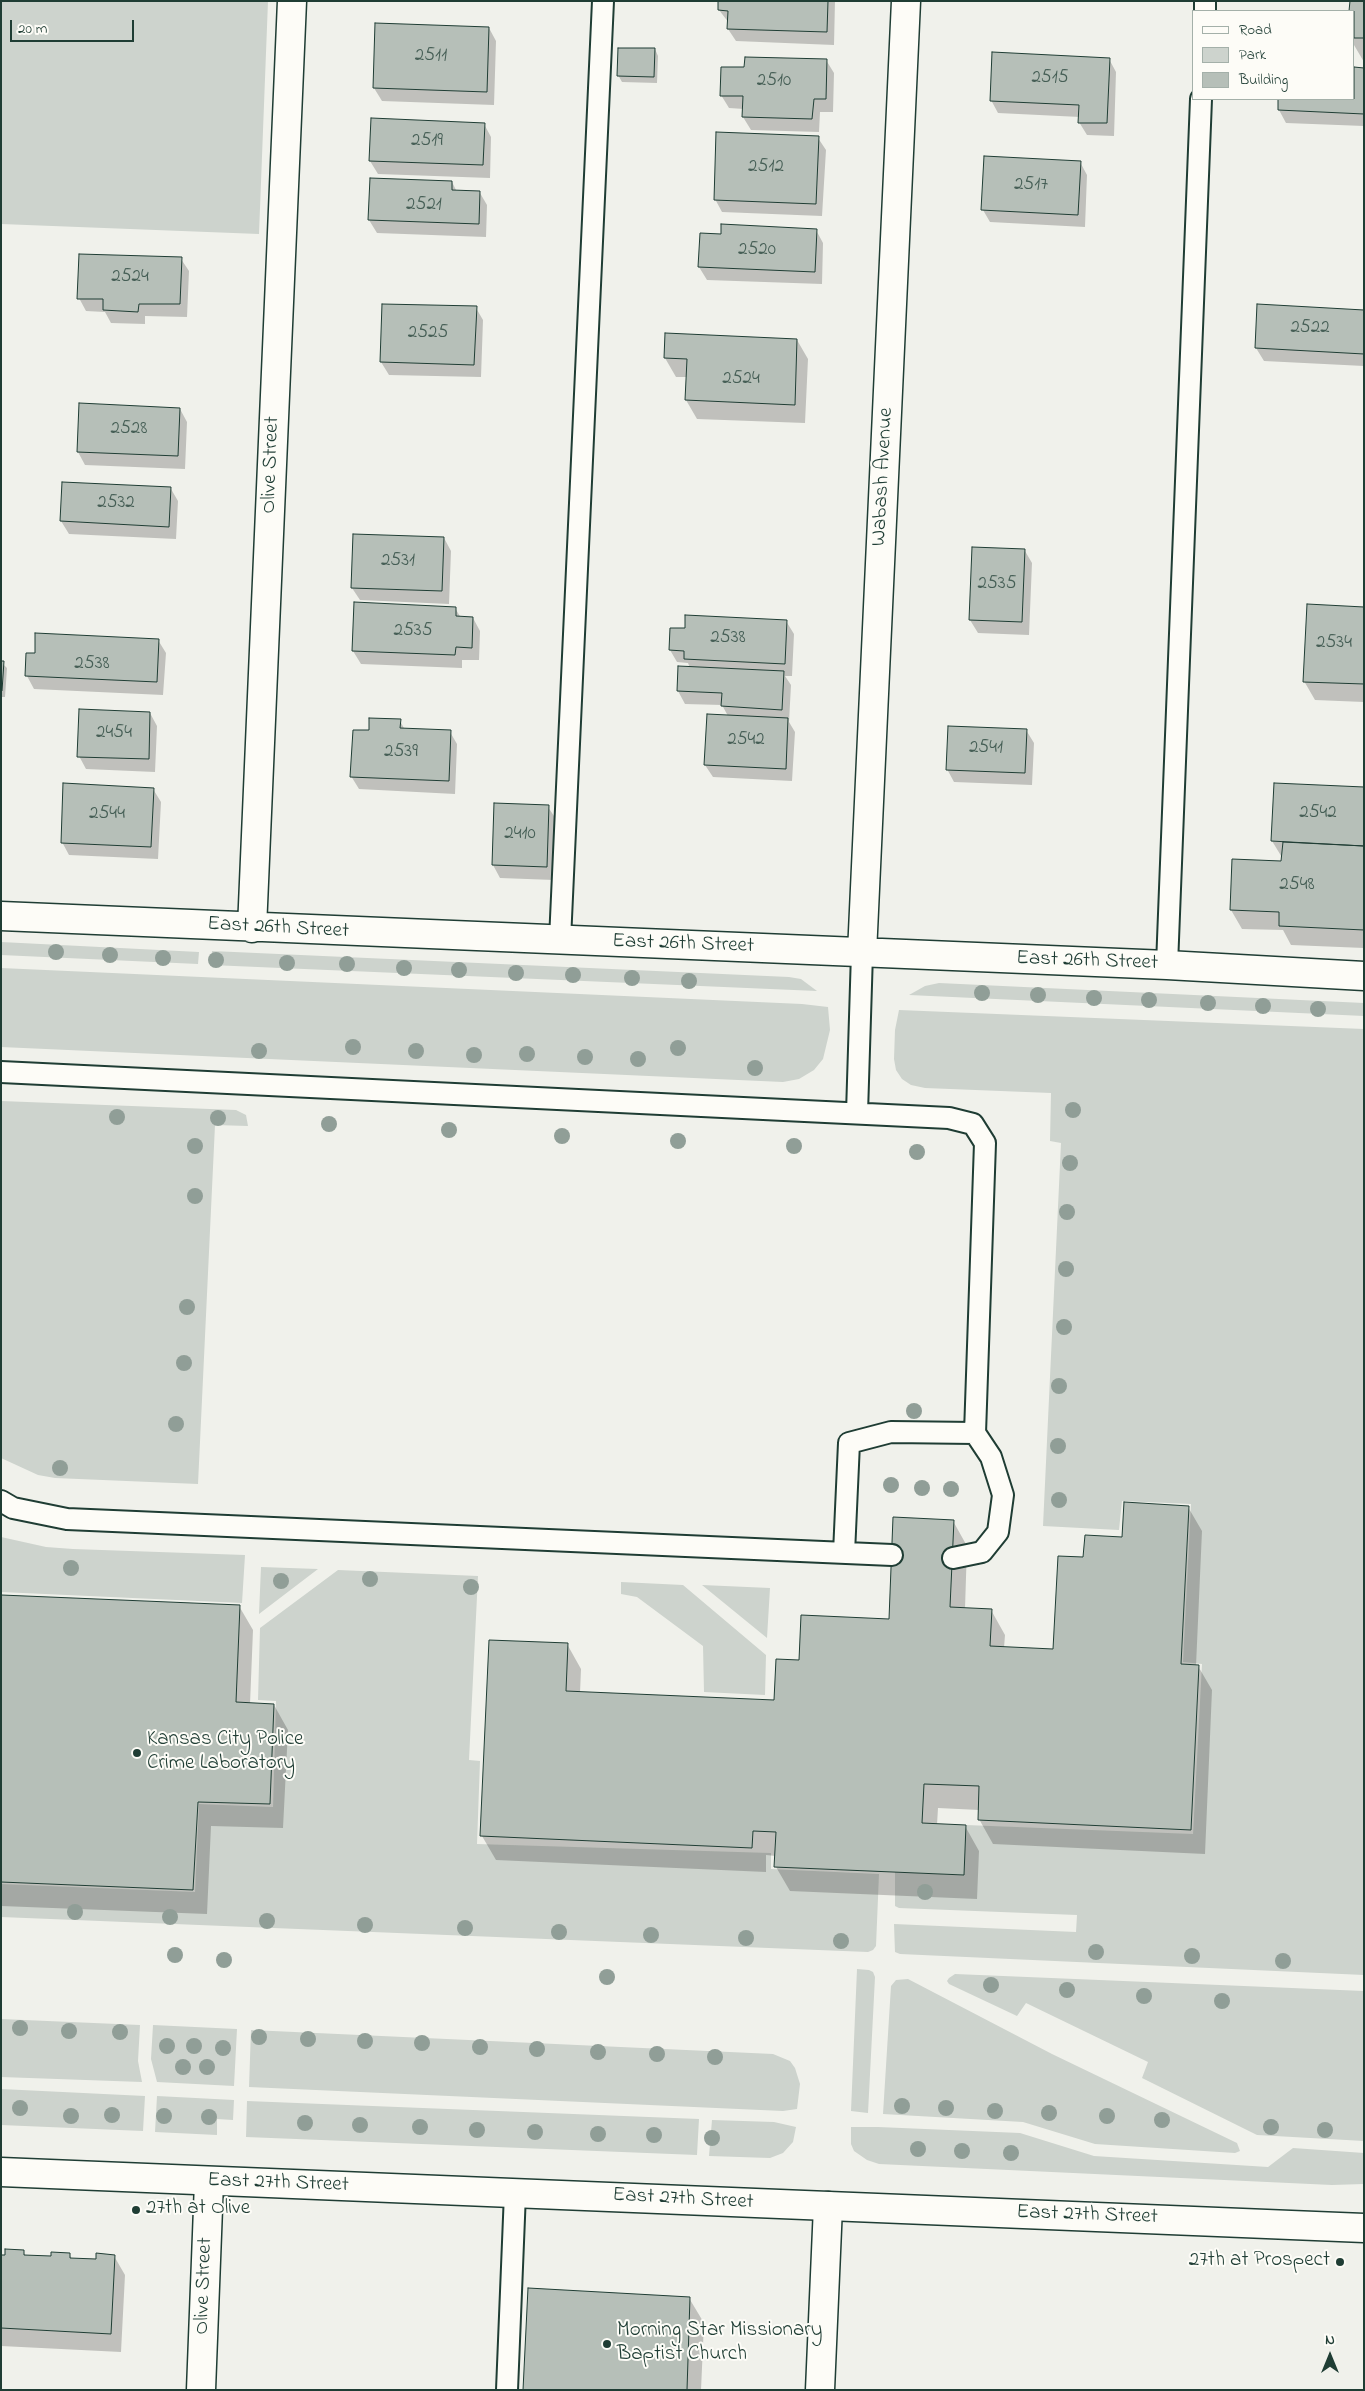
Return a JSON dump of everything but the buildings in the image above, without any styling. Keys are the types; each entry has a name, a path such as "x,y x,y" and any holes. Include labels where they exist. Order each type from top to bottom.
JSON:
{"street":[{"name":"Olive Street","path":"252,928 292,1"},
{"name":"Wabash Avenue","path":"862,953 906,1"},
{"name":"East 26th Street","path":"1,916 1167,965 1364,976"},
{"name":"East 27th Street","path":"1,2172 1364,2228"},
{"name":"Olive Street","path":"201,2390 209,2182"},
{"path":"820,2390 828,2206"}],"lane":[{"path":"560,940 603,1"},
{"path":"1167,965 1201,100"},
{"path":"857,1113 862,953"},
{"path":"1,1072 857,1113 949,1118 973,1124 985,1144 975,1433 991,1457 1004,1495 998,1532 982,1552 952,1558"},
{"path":"844,1553 850,1443 891,1432 975,1433"},
{"path":"1,1500 14,1508 67,1519 892,1555"},
{"path":"507,2390 515,2193"}],"green space":[{"path":"1,1 268,1 259,234 1,224"},
{"path":"1,942 199,952 198,964 1,955"},
{"path":"212,951 789,977 801,979 817,991 211,965"},
{"path":"1,968 802,1004 828,1007 830,1030 823,1059 814,1070 799,1079 783,1082 1,1047"},
{"path":"939,983 1364,1003 1364,1016 909,995 925,986"},
{"path":"899,1010 1364,1029 1364,1975 900,1954 895,1952 894,1924 1076,1932 1077,1915 899,1908 895,1906 895,1872 964,1875 966,1825 1193,1834 1202,1664 1183,1662 1191,1504 1122,1501 1119,1530 1043,1526 1061,1143 1050,1141 1051,1093 925,1088 911,1085 902,1079 896,1070 894,1059 895,1030"},
{"path":"1,1101 236,1110 246,1115 248,1126 215,1125 198,1484 55,1478 38,1475 1,1458"},
{"path":"1,1537 46,1547 73,1549 245,1555 242,1603 1,1592"},
{"path":"261,1567 318,1569 259,1614"},
{"path":"338,1570 478,1576 469,1760 480,1761 477,1844 771,1853 771,1869 879,1874 876,1946 868,1952 1,1917 1,1884 195,1892 199,1804 273,1807 276,1701 258,1700 260,1628"},
{"path":"621,1582 683,1585 766,1655 765,1695 704,1692 703,1646 637,1597 621,1594"},
{"path":"702,1585 770,1588 767,1638"},
{"path":"857,1969 869,1970 873,1972 875,1977 868,2113 851,2111"},
{"path":"955,1974 1364,1991 1364,2141 1257,2135 1142,2078 1148,2062 1026,2003 1017,2016 949,1984 947,1981"},
{"path":"908,1979 1052,2054 1237,2143 1240,2151 1235,2153 1095,2144 1023,2122 883,2114 891,1986 896,1980"},
{"path":"1,2019 140,2025 138,2061 142,2082 1,2077"},
{"path":"153,2025 237,2029 234,2086 157,2082 151,2059"},
{"path":"251,2030 773,2054 790,2061 795,2068 800,2084 797,2109 783,2111 249,2087"},
{"path":"1,2089 145,2096 143,2131 1,2125"},
{"path":"157,2096 234,2100 233,2120 217,2119 217,2135 155,2132"},
{"path":"247,2101 699,2119 697,2155 246,2137"},
{"path":"712,2120 774,2122 796,2127 793,2142 783,2153 770,2158 709,2156"},
{"path":"851,2127 1020,2133 1094,2156 1268,2167 1293,2148 1364,2153 1364,2184 1332,2185 879,2164 867,2160 854,2151 851,2144"}],"place":[{"name":"Kansas City Police Crime Laboratory","path":"137,1753"},
{"name":"27th at Olive","path":"136,2210"},
{"name":"27th at Prospect","path":"1340,2262"},
{"name":"Morning Star Missionary Baptist Church","path":"607,2344"}]}
